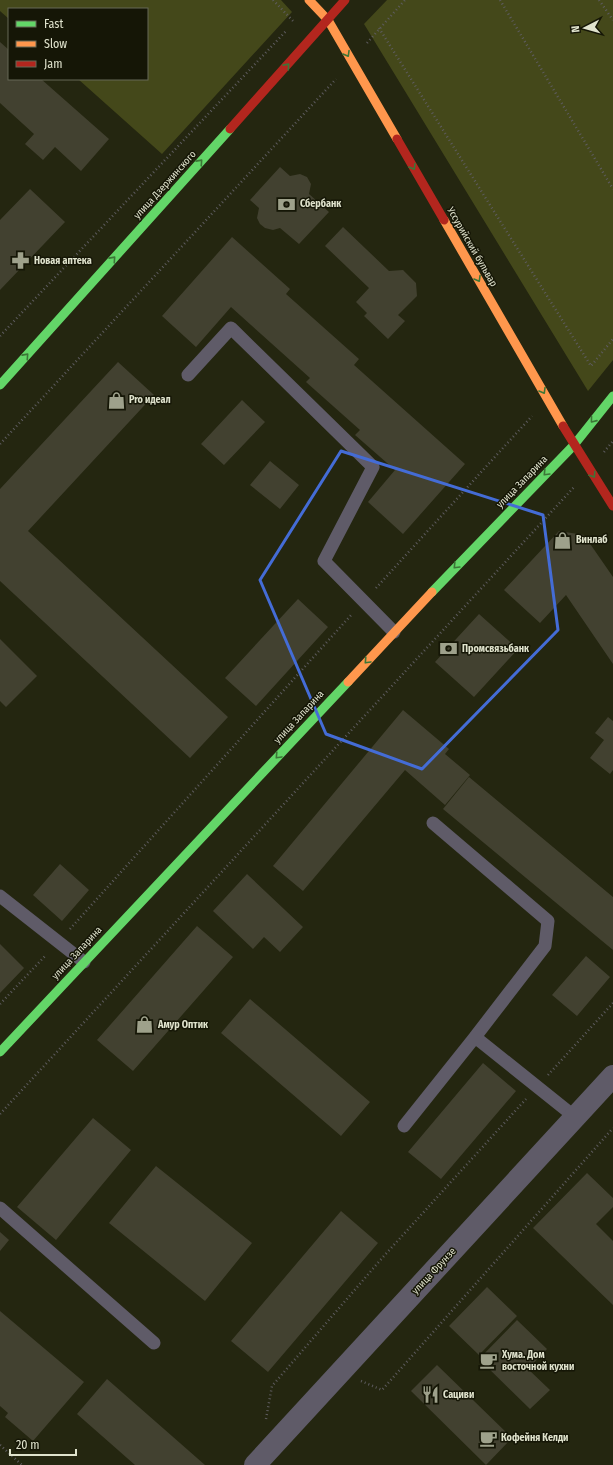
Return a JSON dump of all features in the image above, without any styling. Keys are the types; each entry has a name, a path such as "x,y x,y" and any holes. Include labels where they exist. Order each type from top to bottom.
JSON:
{"street":[{"name":"улица Дзержинского","path":"0,385 328,20 344,0"},
{"name":"Уссурийский бульвар","path":"310,1 328,20 547,399 613,506"},
{"name":"улица Запарина","path":"0,1052 394,632 574,445 613,396"},
{"name":"улица Фрунзе","path":"255,1465 613,1076"}],"lane":[{"path":"188,375 231,328 373,467 324,561 394,632"},
{"path":"404,1126 545,946 548,921 433,823"},
{"path":"0,896 84,962"},
{"path":"475,1037 575,1117"},
{"path":"0,1208 154,1343"}],"path":[{"path":"273,0 294,22 310,1"},
{"path":"0,444 352,62 379,28 405,0"},
{"path":"500,0 613,189"},
{"path":"599,0 613,20"},
{"path":"0,336 288,28"},
{"path":"379,28 591,366 613,339"},
{"path":"0,1004 58,942 547,399"},
{"path":"0,1114 589,469"},
{"path":"265,1425 272,1386 384,1257 613,1003"},
{"path":"356,1387 361,1381 382,1390 613,1128"},
{"path":"0,1445 22,1465"}],"highlighted area":[{"path":"341,451 543,515 558,630 422,769 326,734 260,580"}],"green space":[{"path":"0,0 281,0 292,12 162,154 79,80 148,80 148,8 8,8 8,18 0,11"},
{"path":"387,0 613,0 613,360 588,391 364,24"}],"building":[{"path":"0,42 8,49 8,80 42,80 109,139 81,171 55,147 43,160 25,144 34,134 0,103"},
{"name":"Сбербанк","path":"280,167 290,176 300,174 307,177 311,184 309,194 329,212 299,244 280,228 273,230 265,228 260,224 257,218 259,208 250,200"},
{"path":"30,189 65,222 0,290 0,220"},
{"path":"343,227 389,271 403,270 416,283 417,296 398,315 405,321 388,339 364,316 367,313 356,302 369,288 325,246"},
{"path":"232,237 290,289 286,294 359,359 354,365 465,464 403,534 368,502 395,470 355,435 360,430 306,382 310,378 231,307 196,347 162,316"},
{"path":"118,362 154,395 28,531 228,717 190,758 0,581 0,489"},
{"path":"242,400 265,422 224,465 201,444"},
{"path":"270,461 299,485 280,509 250,485"},
{"path":"559,531 584,535 613,577 613,664 566,595 540,623 504,590"},
{"path":"298,599 328,627 256,706 225,678"},
{"path":"479,614 518,649 474,697 435,662"},
{"path":"0,639 37,676 6,707 0,701"},
{"path":"403,710 449,749 445,754 470,775 445,805 405,770 303,891 273,866"},
{"path":"608,717 613,721 613,770 610,774 590,758 604,740 595,733"},
{"path":"469,777 613,897 613,950 443,809"},
{"path":"60,864 89,890 62,921 33,895"},
{"path":"247,874 303,927 280,952 264,937 253,949 213,911"},
{"path":"197,926 233,957 133,1071 97,1040"},
{"path":"0,944 24,968 0,993"},
{"path":"586,956 610,977 577,1016 552,995"},
{"path":"250,999 370,1102 341,1136 221,1033"},
{"path":"483,1063 516,1091 441,1179 408,1152"},
{"path":"93,1118 131,1150 56,1240 17,1207"},
{"path":"156,1166 252,1243 205,1301 109,1223"},
{"path":"587,1173 613,1198 613,1207 596,1224 613,1241 613,1305 533,1228"},
{"path":"341,1211 378,1243 268,1372 231,1341"},
{"path":"0,1232 9,1240 0,1251"},
{"path":"487,1287 517,1316 479,1355 449,1326"},
{"path":"0,1311 84,1382 33,1441 5,1417 8,1413 0,1406"},
{"path":"517,1320 547,1349 528,1369 550,1390 530,1409 479,1359"},
{"path":"437,1365 512,1438 486,1465 411,1391"},
{"path":"107,1379 205,1465 135,1465 77,1414"}],"traffic: fast":[{"path":"0,385 230,129"},
{"path":"432,592 574,445 613,396"},
{"path":"0,1052 348,682"}],"traffic: slow":[{"path":"309,0 328,20 397,139"},
{"path":"444,220 563,426"},
{"path":"348,682 432,592"}],"traffic: jam":[{"path":"230,129 345,0"},
{"path":"397,139 444,220"},
{"path":"563,426 613,506"}],"place":[{"name":"Сбербанк","path":"287,204"},
{"name":"Новая аптека","path":"21,261"},
{"name":"Pro идеал","path":"116,400"},
{"name":"Винлаб","path":"563,540"},
{"name":"Промсвязьбанк","path":"449,649"},
{"name":"Амур Оптик","path":"145,1025"},
{"name":"Хума. Дом восточной кухни","path":"489,1361"},
{"name":"Сациви","path":"430,1395"},
{"name":"Кофейня Келди","path":"488,1438"}]}
